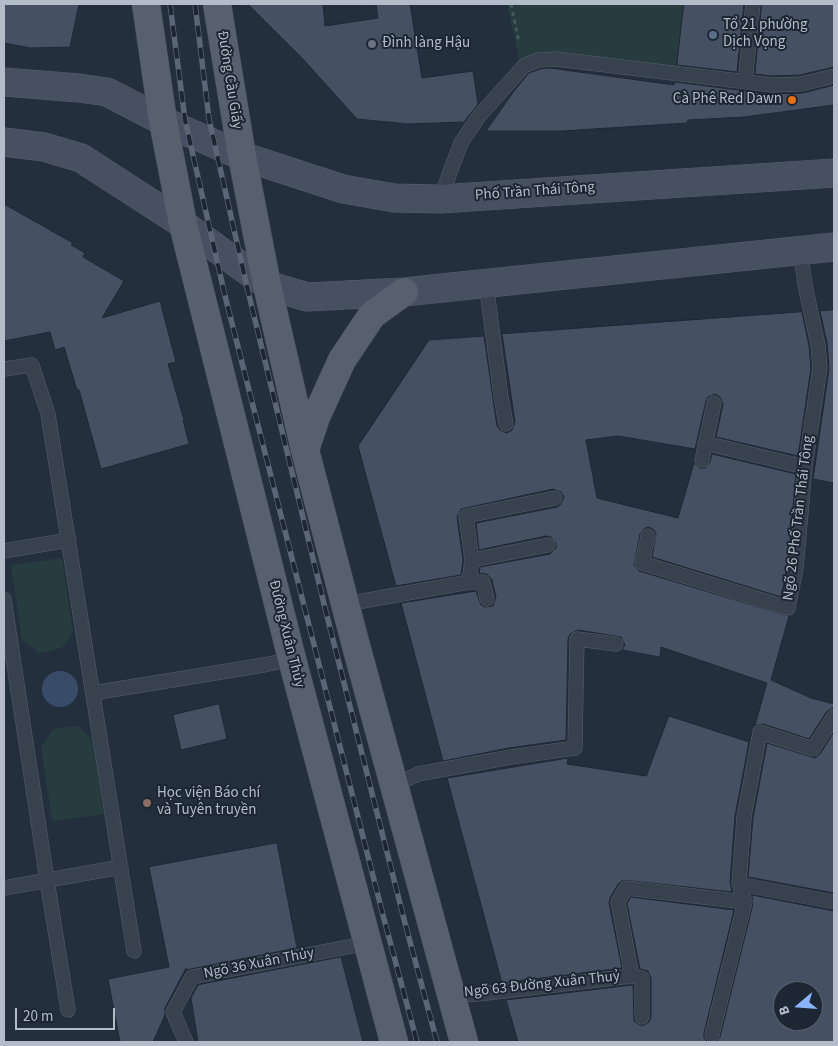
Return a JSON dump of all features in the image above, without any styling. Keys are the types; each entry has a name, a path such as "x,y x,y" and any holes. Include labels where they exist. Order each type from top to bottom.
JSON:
{"main road":[{"path":"146,4 163,121"},
{"name":"Đường Cầu Giấy","path":"217,4 242,156 267,285"},
{"name":"Phố Trần Thái Tông","path":"4,82 107,92 163,121 242,156 343,188 394,198 440,199 834,173"},
{"name":"Đường Xuân Thủy","path":"163,121 183,224 292,659 394,1042"},
{"path":"4,142 44,148 81,158 183,224 267,285 307,297 404,292 834,247"},
{"path":"267,285 305,450 464,1042"},
{"path":"305,450 316,417 342,360 372,316 404,292"}],"lane":[{"path":"746,82 754,4"},
{"path":"440,199 460,143 478,116 524,66 538,60 549,59 772,85 801,84 834,76"},
{"name":"Ngõ 26 Phố Trần Thái Tông","path":"648,536 642,563 788,608 796,569 804,467 820,368 818,345 806,290 800,250"},
{"path":"486,283 506,424"},
{"path":"4,369 32,365 48,414 134,951"},
{"path":"702,460 714,403"},
{"path":"705,443 804,467"},
{"path":"469,582 472,560 466,516 555,498"},
{"path":"4,551 69,540"},
{"path":"472,560 548,545"},
{"path":"346,604 469,582 483,582 487,599"},
{"path":"4,599 46,880 68,1010"},
{"path":"395,785 418,774 511,757 575,748 577,639 616,644"},
{"path":"93,693 292,659"},
{"path":"712,1034 745,902 739,884 744,816 760,732 813,749 834,716"},
{"path":"4,888 121,867"},
{"path":"739,884 834,902"},
{"name":"Ngõ 63 Đường Xuân Thuỷ","path":"451,995 479,994 632,976 618,902 626,888 745,902"},
{"name":"Ngõ 36 Xuân Thủy","path":"186,1042 173,1012 192,977 368,943"},
{"path":"632,976 642,978 642,1017"}],"path":[{"path":"511,4 524,66"}],"green space":[{"path":"507,4 684,4 676,67 561,52 539,54 520,63"},
{"path":"62,558 73,632 62,648 39,653 22,640 11,565"},
{"path":"77,726 92,739 104,814 52,821 41,747 53,729"}],"water":[{"path":"60,671 67,672 73,676 77,682 77,696 73,702 67,706 60,707 53,706 47,702 43,696 42,689 43,682 47,676 53,672"}],"building":[{"path":"4,4 79,4 70,47 31,48 4,43"},
{"path":"248,4 323,4 325,26 378,18 376,4 410,4 422,78 473,71 478,104 464,122 408,124 357,119 302,58"},
{"name":"Tổ 21 phường Dịch Vọng","path":"684,4 744,4 737,72 677,65"},
{"path":"762,4 834,4 834,67 800,75 772,76 755,74"},
{"path":"550,68 674,85 675,82 771,94 803,93 834,85 834,105 744,117 688,120 687,123 562,131 486,131 529,73"},
{"path":"4,204 73,243 71,245 85,253 83,257 124,281 102,318 160,301 176,362 168,364 189,444 101,469 79,390 77,390 64,347 55,350 50,332 4,341"},
{"path":"834,310 834,483 813,479 829,369 827,343 820,311"},
{"path":"802,312 809,346 811,368 798,456 716,437 723,404 720,397 715,394 708,397 706,401 695,449 618,436 586,440 597,498 678,518 694,463 700,468 705,468 710,462 712,454 796,474 788,563 781,597 652,557 656,534 649,527 645,528 640,534 634,565 639,571 789,616 771,680 811,698 834,704 834,707 827,711 809,739 763,724 755,725 767,683 661,647 660,657 622,650 625,645 621,637 578,630 570,634 568,639 566,740 509,748 443,761 401,603 476,591 481,605 485,607 493,606 496,597 492,580 487,574 479,573 480,567 550,554 556,548 556,543 551,537 546,536 479,550 476,523 557,507 561,504 564,497 561,492 553,489 461,509 457,517 463,560 461,575 396,586 358,446 429,340 484,336 497,426 500,430 507,433 512,430 515,422 502,334"},
{"path":"219,704 227,739 181,750 173,715"},
{"path":"669,716 749,742 735,816 730,883 732,892 623,880 618,884 609,903 622,968 502,983 447,778 568,758 567,764 646,776"},
{"path":"834,732 834,893 748,877 753,818 767,743 815,758 820,754"},
{"path":"277,843 297,948 186,970 186,968 165,1008 165,1015 153,1042 120,1042 108,979 169,967 149,867"},
{"path":"752,895 834,911 834,1042 716,1042 720,1037 753,904"},
{"path":"631,897 734,910 704,1033 704,1038 708,1042 518,1042 506,1000 633,985 634,1021 642,1026 649,1022 651,1017 651,978 648,971 640,969 627,904"},
{"path":"341,957 363,1042 198,1042 191,998 198,985"}],"railway":[{"path":"170,4 185,120 225,296 417,1042"},
{"path":"195,4 209,119 247,287 327,616 437,1042"}],"place":[{"name":"Tổ 21 phường Dịch Vọng","path":"713,35"},
{"name":"Đình làng Hậu","path":"372,44"},
{"name":"Cà Phê Red Dawn","path":"792,100"},
{"name":"Học viện Báo chí và Tuyên truyền","path":"147,803"}]}
